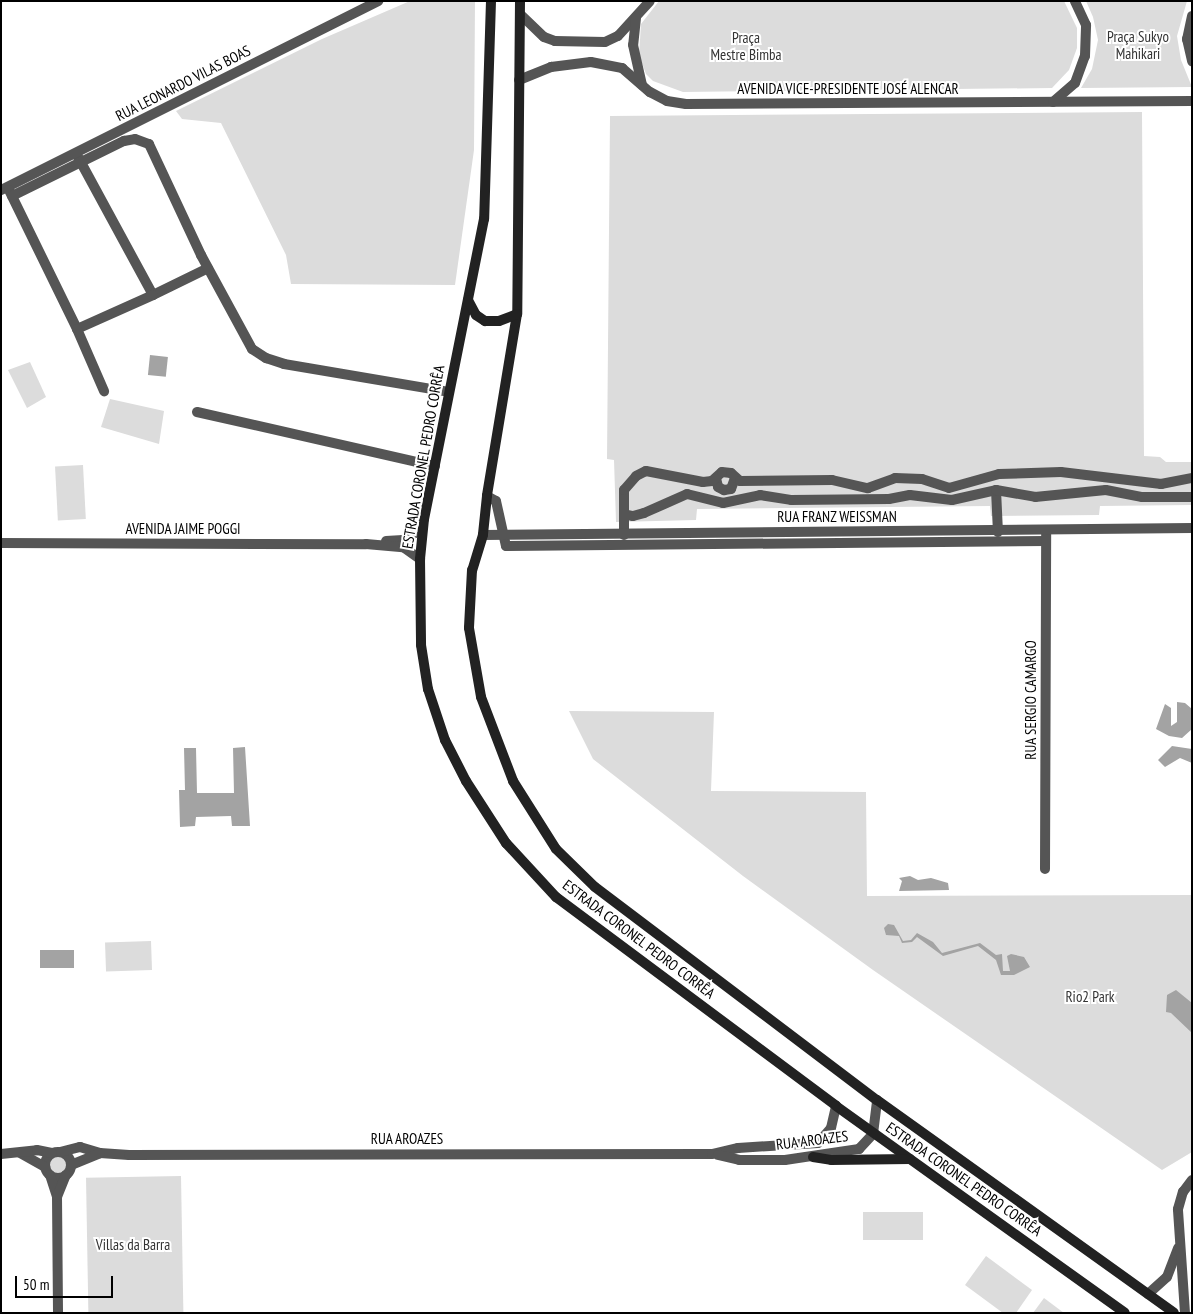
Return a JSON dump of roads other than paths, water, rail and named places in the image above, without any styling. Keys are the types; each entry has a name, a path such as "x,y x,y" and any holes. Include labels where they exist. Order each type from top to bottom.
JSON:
{"main road":[{"name":"ESTRADA CORONEL PEDRO CORRÊA","path":"491,1 486,201 422,529 420,559 420,629 434,712 466,782 506,843 556,897 873,1134 910,1158 1124,1313"},
{"name":"ESTRADA CORONEL PEDRO CORRÊA","path":"520,1 517,314 487,496 483,535 470,588 469,628 474,663 492,732 512,781 532,816 556,849 595,887 877,1100 1174,1313"},
{"path":"468,300 476,315 485,320 499,321 517,314"},
{"path":"813,1157 850,1160 910,1158"}],"street":[{"name":"RUA LEONARDO VILAS BOAS","path":"7,191 79,158 378,1"},
{"path":"520,14 549,39 588,44 613,40 650,1"},
{"path":"1053,102 1075,83 1085,56 1086,25 1075,1"},
{"path":"637,15 633,46 642,85"},
{"path":"1192,16 1187,40 1192,61"},
{"name":"AVENIDA VICE-PRESIDENTE JOSÉ ALENCAR","path":"519,80 551,67 592,62 622,68 642,85 667,101 686,104 1192,102"},
{"path":"153,295 79,158 124,141 135,139 149,144 208,268 252,349 266,358 450,392"},
{"path":"7,191 77,329 104,391"},
{"path":"77,329 208,268"},
{"path":"197,412 435,466"},
{"path":"624,535 624,490 641,474 660,472 672,478 703,482 716,478 718,487 724,490 731,489 735,478 832,480 868,488 895,478 922,480 949,488 999,474 1061,472 1161,484 1192,478"},
{"path":"624,514 633,516 644,513 687,494 723,503 760,495 791,500 889,499 910,495 952,500 996,490 1035,498 1106,490 1142,497 1192,497"},
{"path":"996,490 998,532"},
{"path":"487,496 496,501 506,546 1046,536"},
{"name":"RUA FRANZ WEISSMAN","path":"483,535 998,532 1046,536 1192,528"},
{"name":"AVENIDA JAIME POGGI","path":"366,544 402,540 422,529"},
{"name":"RUA SERGIO CAMARGO","path":"1045,869 1046,536"},
{"name":"AVENIDA JAIME POGGI","path":"1,543 366,544 403,547 420,559"},
{"path":"873,1134 877,1100"},
{"name":"RUA AROAZES","path":"714,1154 738,1148 818,1143 831,1128 836,1106"},
{"name":"RUA AROAZES","path":"1,1154 37,1150 56,1152 80,1147 100,1153 714,1154 739,1160 813,1157 859,1149 873,1134"},
{"path":"56,1197 71,1165 69,1158 56,1152 46,1159 47,1171 56,1197 58,1313"},
{"path":"20,1153 56,1178 66,1175"},
{"name":"RUA AROAZES","path":"71,1165 100,1153"},
{"path":"1185,1313 1178,1209 1183,1192 1192,1180"},
{"path":"1148,1294 1167,1276 1179,1245"}],"park label":[{"name":"Praça Sukyo Mahikari","path":"1138,44"},
{"name":"Praça Mestre Bimba","path":"746,46"},
{"name":"Rio2 Park","path":"1090,997"},
{"name":"Villas da Barra","path":"133,1245"}]}
